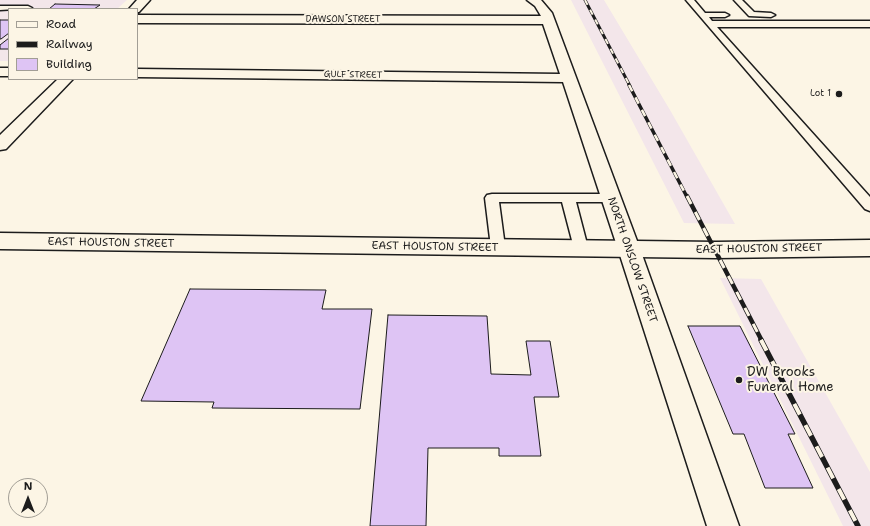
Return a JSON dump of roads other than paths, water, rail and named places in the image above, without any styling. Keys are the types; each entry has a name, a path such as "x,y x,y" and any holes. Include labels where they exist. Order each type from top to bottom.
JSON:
{"street":[{"path":"136,8 144,0"},
{"name":"NORTH ONSLOW STREET","path":"533,0 539,4 546,13 629,249 723,526"},
{"name":"DAWSON STREET","path":"138,19 548,20"},
{"name":"GULF STREET","path":"138,73 569,78"},
{"path":"0,145 65,80"},
{"name":"EAST HOUSTON STREET","path":"0,241 734,250 870,248"}],"lane":[{"path":"690,0 870,206"},
{"path":"738,0 752,14"},
{"path":"0,8 28,8"},
{"path":"702,15 779,15"},
{"path":"710,24 870,24"},
{"path":"498,248 492,198 611,198"},
{"path":"568,198 581,248"}],"railway":[{"path":"585,0 630,86"},
{"path":"629,85 687,197"},
{"path":"687,196 762,341"},
{"path":"761,340 858,526"}],"place":[{"name":"Lot 1","path":"839,94"},
{"name":"DW Brooks Funeral Home","path":"739,380"}]}
